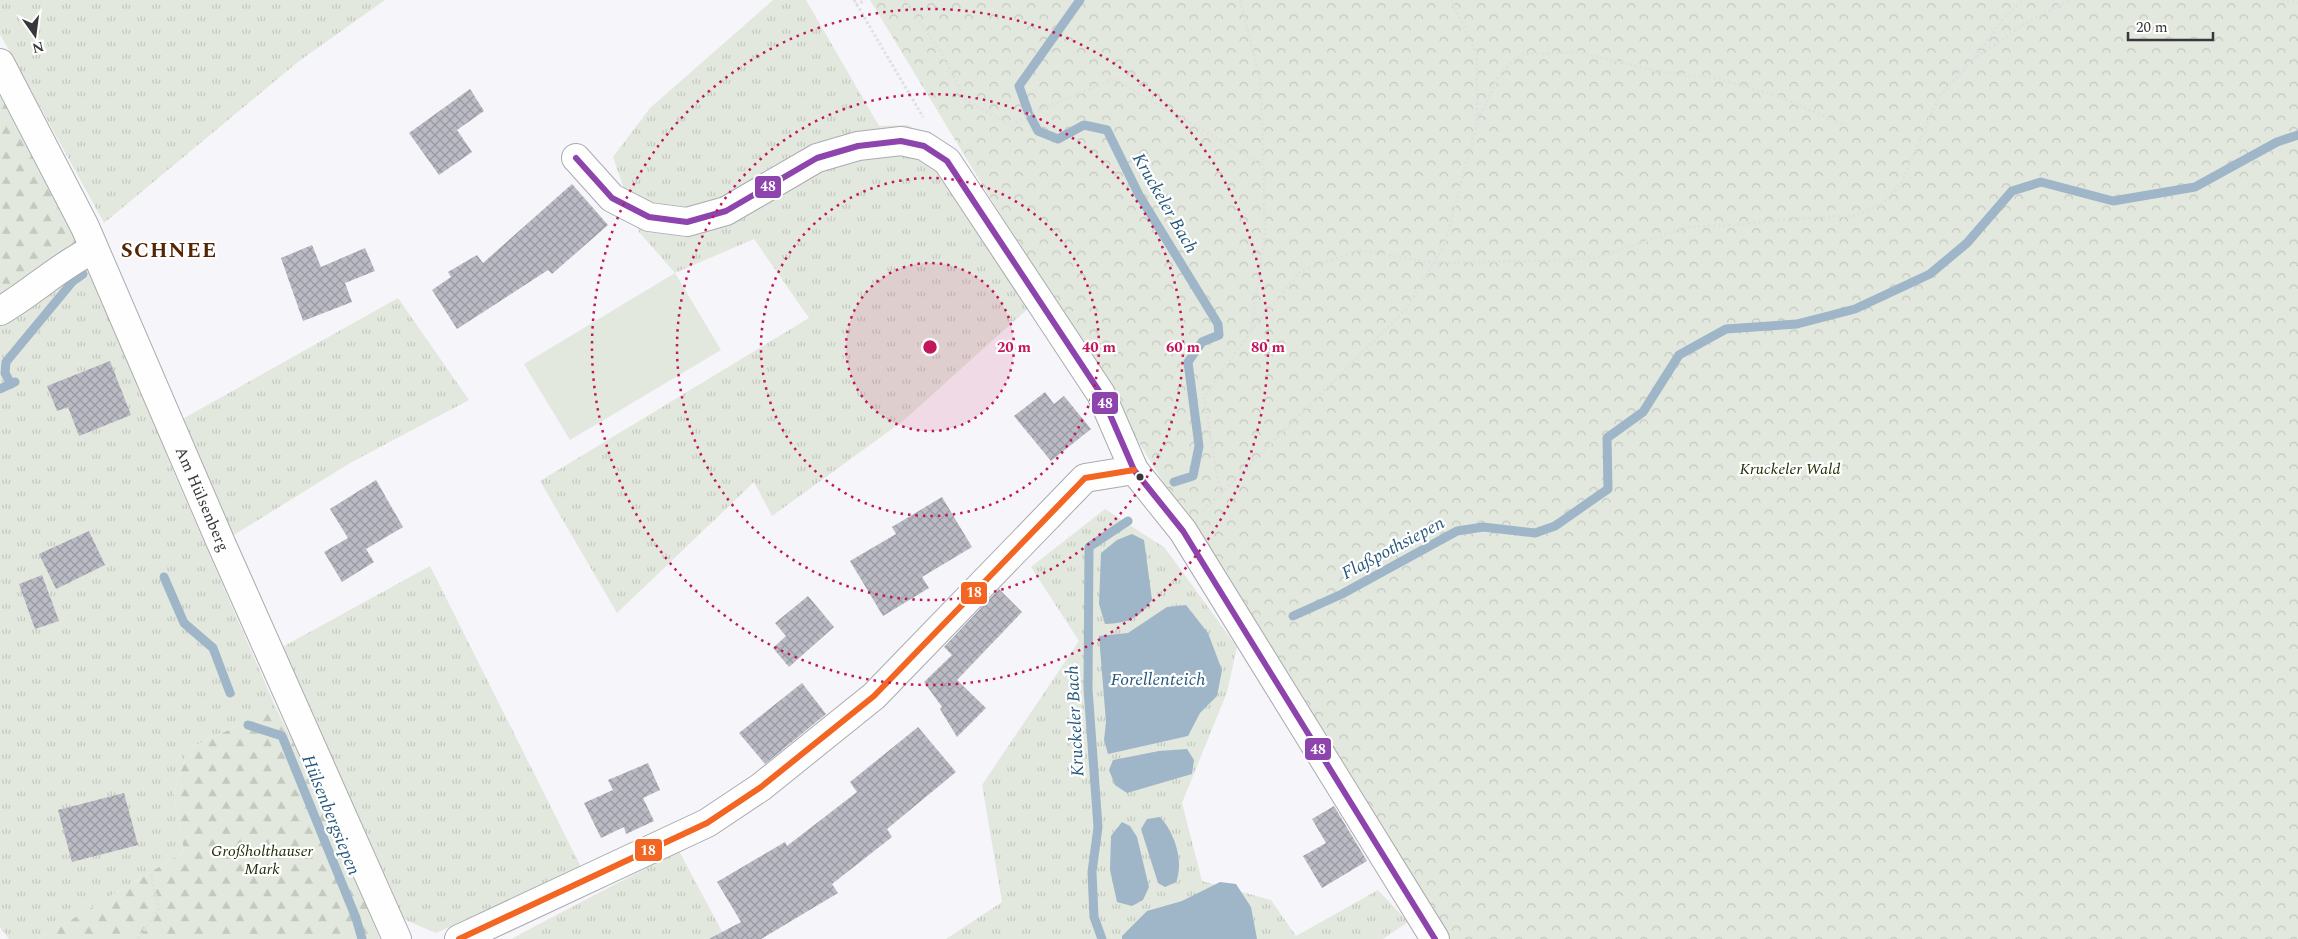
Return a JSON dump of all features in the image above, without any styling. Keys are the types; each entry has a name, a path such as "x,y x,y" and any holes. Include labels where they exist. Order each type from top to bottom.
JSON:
{"street":[{"name":"Am Hülsenberg","path":"0,63 34,126 94,248 217,534 396,939"},
{"path":"576,158 612,198 649,216 687,222 726,211 817,158 858,146 902,142 924,146 947,161 1101,394 1134,470 1183,531 1435,939"},
{"path":"0,311 14,303 68,261 94,248"},
{"path":"459,939 707,823 761,787 874,696 1085,478 1134,470"}],"path":[{"path":"854,0 927,123"},
{"path":"856,4 865,0"},
{"path":"905,0 942,54 966,100 1012,126 1029,114 1114,79 1263,164"},
{"path":"1240,0 1260,82 1263,164 1265,234 1251,331"},
{"path":"1451,0 1477,54 1477,123"},
{"path":"1844,125 1778,96 1720,79 1656,71 1579,52 1520,55 1499,75 1477,123 1445,243 1433,263 1408,307 1220,494 1204,397 1251,331 1301,271 1359,250 1433,263 1599,257 1687,227 1853,216 1881,205 1902,182 1938,98 1972,60 2007,14 2025,0"},
{"path":"1972,60 2029,21 2070,0"},
{"path":"2282,0 2298,3"},
{"path":"0,582 4,579"},
{"path":"138,939 159,908 150,870"}],"green space":[{"path":"0,0 385,0 299,61 104,223 0,34"},
{"path":"773,0 806,0 879,126 908,125 950,149 1042,296 903,421 772,516 754,482 617,613 540,481 809,318 754,239 675,273 639,232 613,157 650,108"},
{"name":"Kruckeler Wald","path":"870,0 2298,0 2298,939 1448,939 1194,533"},
{"path":"0,76 91,264 0,317"},
{"path":"91,264 171,466 276,708 188,749 174,793 184,852 39,939 9,939 0,927 0,317"},
{"path":"675,273 721,350 570,440 524,364"},
{"path":"398,298 469,400 350,463 221,543 170,426"},
{"path":"1105,509 1165,548 1237,647 1227,692 1182,803 1202,881 1271,900 1296,936 1378,890 1408,922 1383,939 946,939 1002,902 982,785 1079,641 1031,567"},
{"path":"430,566 582,869 436,933 403,919 277,650"},
{"name":"Großholthauser Mark","path":"276,708 321,799 380,939 39,939 184,852 174,793 188,749"},
{"path":"679,851 726,939 512,939 524,932"}],"water":[{"name":"Forellenteich","path":"1132,534 1144,540 1152,600 1142,612 1132,619 1105,624 1099,604 1101,553 1117,540"},
{"name":"Forellenteich","path":"1186,605 1208,633 1222,670 1217,696 1200,713 1188,736 1108,754 1104,740 1106,722 1099,636 1128,633 1167,607"},
{"path":"1187,749 1194,760 1192,774 1127,793 1115,785 1109,770 1113,760 1159,751"},
{"path":"1160,817 1174,839 1179,866 1176,882 1165,887 1158,883 1141,829 1147,819"},
{"path":"1122,822 1130,826 1137,837 1149,887 1143,900 1132,906 1117,902 1110,870 1111,836"},
{"path":"1220,882 1236,884 1251,907 1257,939 1122,939 1122,936 1147,911 1182,901"}],"building":[{"path":"470,89 484,111 457,130 472,152 439,175 409,133"},
{"path":"572,184 608,225 552,274 548,270 457,329 432,290 451,277 448,272 477,255 483,263"},
{"path":"312,245 321,267 365,248 375,271 345,283 352,302 303,321 281,258"},
{"path":"110,361 131,415 79,436 68,407 57,411 47,386"},
{"path":"1045,392 1054,404 1064,396 1091,429 1051,461 1014,416"},
{"path":"376,480 403,527 366,549 374,562 342,582 324,552 348,538 330,509"},
{"path":"942,497 972,547 922,577 929,588 883,616 850,561 896,534 892,527"},
{"path":"89,531 105,565 56,589 39,554"},
{"path":"42,575 59,621 35,629 19,584"},
{"path":"999,589 1022,612 957,680 986,708 957,737 940,709 942,707 924,682 952,655 944,647"},
{"path":"808,596 834,627 789,667 773,648 786,636 775,623"},
{"path":"802,683 826,714 765,764 739,733"},
{"path":"918,727 956,772 887,829 892,837 832,884 838,893 761,939 709,939 741,922 717,882 785,842 787,846 857,792 850,782"},
{"path":"648,763 660,790 643,798 654,821 626,834 624,827 601,838 584,803 613,790 608,780"},
{"path":"124,793 138,845 72,862 58,810"},
{"path":"1334,806 1367,861 1322,888 1303,856 1326,843 1312,819"}],"waterway":[{"name":"Kruckeler Bach","path":"1080,0 1019,86 1029,114 1038,131 1058,139 1084,125 1107,130 1139,195 1218,324 1219,335 1202,342 1188,362 1199,446 1193,476 1174,482"},
{"name":"Flaßpothsiepen","path":"1293,616 1342,594 1457,531 1483,527 1535,533 1555,526 1608,489 1607,438 1643,412 1679,355 1726,329 1797,324 1855,309 1930,274 1967,243 2012,191 2041,182 2113,201 2195,187 2277,142 2298,135"},
{"path":"11,384 5,373 6,362 73,281 83,274"},
{"name":"Hülsenbergsiepen","path":"0,389 15,382"},
{"name":"Kruckeler Bach","path":"1102,939 1094,917 1092,872 1098,827 1088,689 1089,547 1128,521"},
{"name":"Hülsenbergsiepen","path":"164,577 184,623 213,648 230,693"},
{"name":"Hülsenbergsiepen","path":"248,725 282,736 356,918 362,939"}],"transit line":[{"name":"48","path":"576,158 612,198 649,217 687,222 726,211 817,158 858,146 901,141 924,146 947,161 1101,394 1134,470 1183,531 1435,939"},
{"name":"18","path":"459,939 707,823 761,787 874,696 1085,478 1134,470"}],"district":[{"name":"SCHNEE","path":"169,251"}]}
